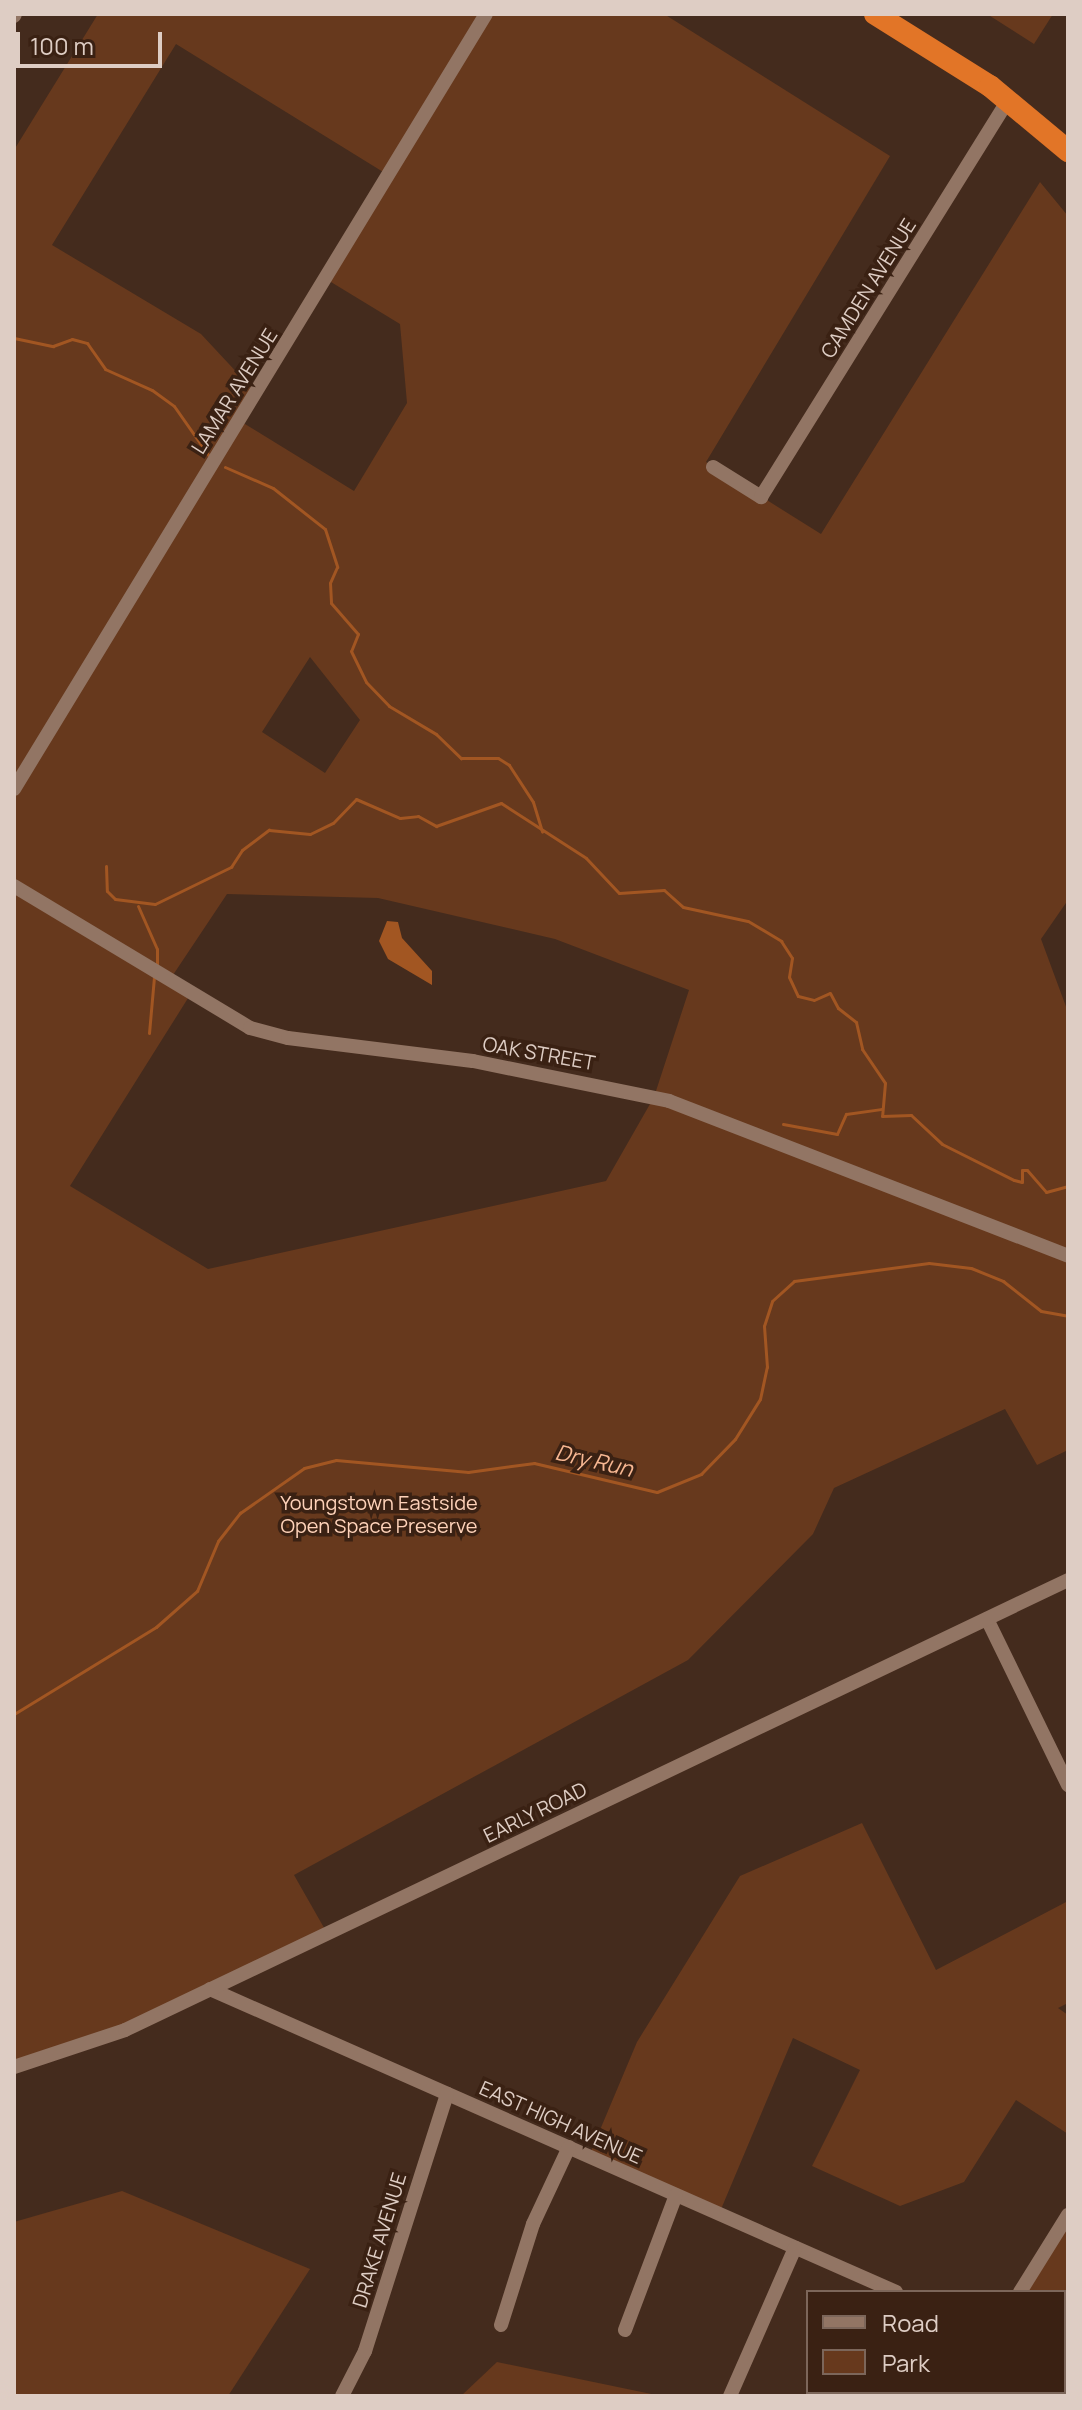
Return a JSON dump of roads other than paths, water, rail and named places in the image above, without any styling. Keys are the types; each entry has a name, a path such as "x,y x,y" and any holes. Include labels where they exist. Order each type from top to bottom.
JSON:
{"highway":[{"path":"875,14 1008,100 1068,151"}],"street":[{"name":"LAMAR AVENUE","path":"14,789 486,14"},
{"name":"CAMDEN AVENUE","path":"713,467 761,497 1008,100"},
{"name":"OAK STREET","path":"14,886 190,995 269,1034 473,1061 669,1101 1068,1256"},
{"name":"EARLY ROAD","path":"14,2067 102,2040 1068,1580"},
{"path":"987,1619 1068,1785"},
{"name":"EAST HIGH AVENUE","path":"210,1989 891,2290"},
{"name":"DRAKE AVENUE","path":"342,2396 365,2351 447,2094"},
{"path":"501,2325 533,2224 569,2147"},
{"path":"625,2330 676,2195"},
{"path":"1021,2290 1068,2215"},
{"path":"730,2396 795,2248"}],"waterway":[{"path":"14,338 53,346 72,339 87,343 105,369 152,390 174,406 209,456"},
{"path":"225,467 273,488 325,529 337,567 330,583 331,603 358,634 351,651 366,682 389,706 436,734 461,758 498,758 509,765 533,802 542,832"},
{"path":"106,866 107,891 115,899 155,904 231,867 242,850 269,830 310,834 333,823 356,799 400,818 418,816 436,826 501,803 586,858 619,893 664,890 683,907 748,921 781,941 792,958 789,977 798,996 814,1000 830,993 838,1008 856,1022 862,1049 885,1083 882,1116 911,1115 942,1144 1014,1180 1022,1182 1022,1170 1027,1170 1046,1192 1068,1186"},
{"path":"138,906 157,949 157,966"},
{"path":"149,1033 154,977"},
{"path":"783,1124 837,1134 846,1114 881,1109"},
{"name":"Dry Run","path":"14,1714 156,1627 197,1591 218,1541 240,1513 304,1468 336,1460 468,1472 534,1463 657,1492 701,1474 735,1439 760,1399 767,1367 764,1326 772,1301 794,1281 929,1263 971,1268 1003,1281 1041,1311 1068,1316"},
{"path":"1027,2396 1031,2394"}],"park label":[{"name":"Youngstown Eastside Open Space Preserve","path":"379,1514"}]}
